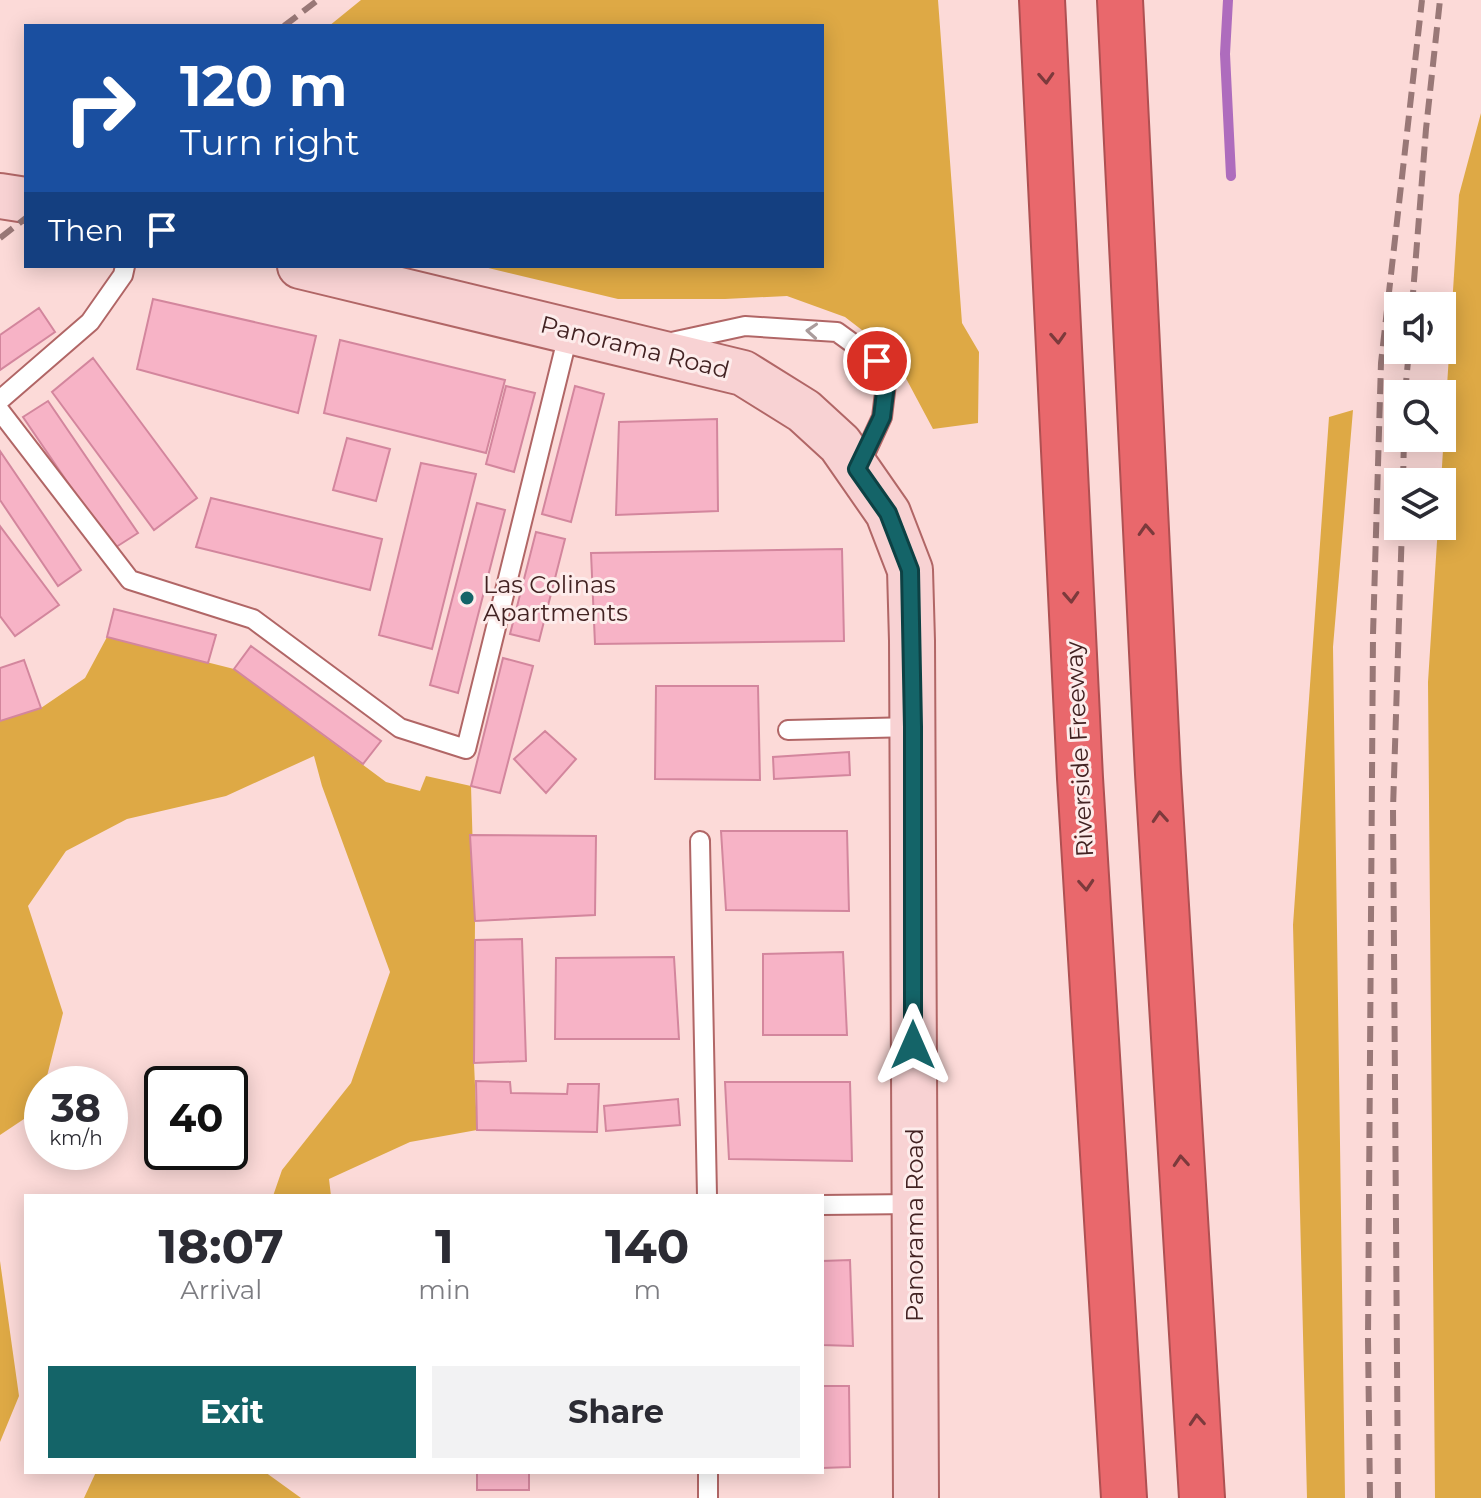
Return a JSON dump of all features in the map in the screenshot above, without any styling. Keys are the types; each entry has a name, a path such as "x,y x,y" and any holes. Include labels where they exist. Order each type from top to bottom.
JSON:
{"highway":[{"name":"Riverside Freeway","path":"1042,0 1080,778 1124,1498"},
{"path":"1120,0 1158,774 1202,1498"}],"street":[{"path":"0,196 24,200"},
{"name":"Panorama Road","path":"308,268 743,373 804,411 840,444 888,513 910,570 916,1498"}],"lane":[{"path":"0,400 90,322 123,275 125,268"},
{"path":"641,349 745,326 837,332 877,361 886,384 882,417 857,469"},
{"path":"0,411 130,580 253,619 400,728 466,749 569,331"},
{"path":"788,730 913,727"},
{"path":"700,841 707,1194"},
{"path":"824,1205 913,1204"},
{"path":"708,1474 708,1498"}],"shaded area":[{"path":"361,0 938,0 962,323 979,352 978,423 933,429 893,354 845,317 787,296 618,299 488,268 824,268 824,24 331,24"},
{"path":"1481,113 1481,1498 1435,1498 1428,682 1437,540 1456,540 1456,468 1442,468 1443,452 1456,452 1456,380 1447,380 1448,364 1456,364 1456,292 1453,292 1459,195"},
{"path":"1353,410 1333,647 1345,1498 1307,1498 1293,925 1329,417"},
{"path":"107,637 234,669 386,782 420,791 426,776 471,786 477,1130 410,1142 329,1179 331,1194 274,1194 282,1170 351,1083 390,972 322,786 314,756 226,796 127,819 66,851 28,906 63,1013 50,1066 24,1066 24,1119 0,1135 0,721 41,708 85,678"},
{"path":"0,1261 19,1396 0,1442"},
{"path":"95,1474 268,1474 301,1498 84,1498"}],"building":[{"path":"153,299 316,336 298,413 137,369"},
{"path":"39,308 55,332 0,370 0,335"},
{"path":"340,340 505,380 486,453 324,413"},
{"path":"93,358 197,498 154,530 52,392"},
{"path":"506,386 535,393 514,472 486,464"},
{"path":"575,386 604,394 571,522 542,514"},
{"path":"48,401 138,533 113,549 23,417"},
{"path":"717,419 718,511 616,515 619,422"},
{"path":"347,438 390,449 376,501 333,490"},
{"path":"0,451 81,570 58,586 0,500"},
{"path":"421,463 476,474 432,649 379,635"},
{"path":"211,498 382,539 370,590 196,547"},
{"name":"Las Colinas Apartments","path":"477,503 505,510 458,693 430,685"},
{"path":"0,526 59,605 15,636 0,616"},
{"path":"536,532 565,539 539,641 510,634"},
{"path":"842,549 844,641 595,644 591,553"},
{"path":"114,609 216,635 208,663 107,637"},
{"path":"251,646 381,741 363,764 234,669"},
{"path":"503,658 533,666 500,793 471,786"},
{"path":"24,660 41,708 0,721 0,668"},
{"path":"656,686 758,686 760,780 655,779"},
{"path":"545,731 576,759 546,793 514,759"},
{"path":"849,752 850,775 774,779 773,757"},
{"path":"721,831 847,831 849,911 726,910"},
{"path":"470,835 596,836 595,915 475,921"},
{"path":"522,939 526,1061 474,1063 475,940"},
{"path":"843,952 847,1035 763,1035 763,954"},
{"path":"674,957 679,1039 555,1039 556,958"},
{"path":"476,1081 510,1082 511,1093 567,1094 568,1084 599,1084 597,1132 477,1130"},
{"path":"725,1082 850,1082 852,1161 729,1159"},
{"path":"678,1099 680,1125 606,1131 604,1106"},
{"path":"850,1260 853,1346 824,1345 824,1261"},
{"path":"824,1386 849,1386 850,1467 824,1468"},
{"path":"477,1474 529,1474 529,1490 477,1490"}],"waterway":[{"path":"1228,0 1225,54 1231,176"}],"railway":[{"path":"287,24 318,0"},
{"path":"1370,1498 1368,1339 1373,635 1381,363 1422,0"},
{"path":"1413,292 1440,0"},
{"path":"0,238 24,220"},
{"path":"1406,380 1408,364"},
{"path":"1403,468 1404,452"},
{"path":"1398,1498 1393,809 1402,540"}],"place":[{"name":"Las Colinas Apartments","path":"467,598"}],"route":[{"path":"877,361 886,384 882,417 857,469 888,513 910,570 913,1045"}]}
